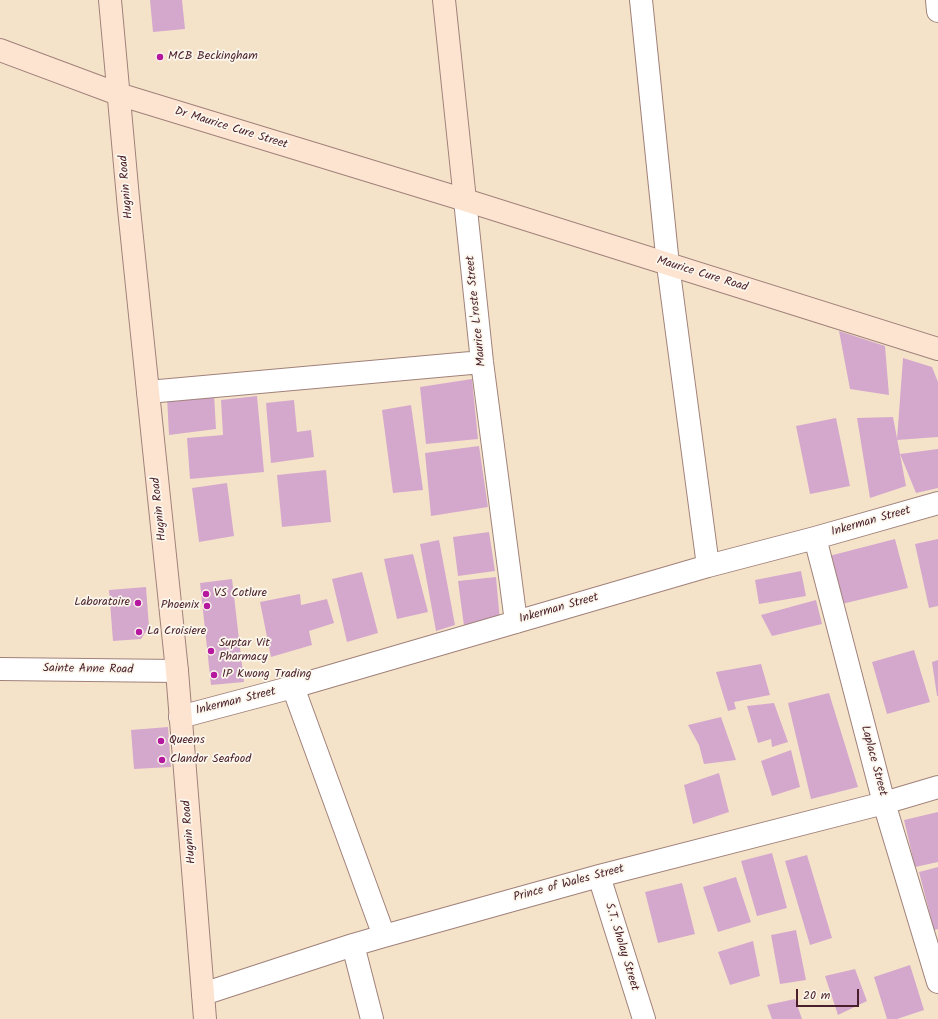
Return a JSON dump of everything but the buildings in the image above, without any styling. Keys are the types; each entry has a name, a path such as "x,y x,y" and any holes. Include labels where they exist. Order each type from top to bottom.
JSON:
{"main road":[{"name":"Hugnin Road","path":"110,0 118,94 177,671 205,1019"},
{"name":"Maurice L'roste Street","path":"444,0 465,200"},
{"name":"Dr Maurice Cure Street","path":"0,50 118,94 465,200"},
{"name":"Maurice Cure Road","path":"465,200 938,349"}],"street":[{"path":"641,0 668,265 708,566"},
{"path":"937,0 938,11"},
{"name":"Maurice L'roste Street","path":"465,200 482,362 516,622"},
{"path":"148,392 482,362"},
{"name":"Inkerman Street","path":"180,716 293,688 708,566 815,538 938,503"},
{"name":"Laplace Street","path":"815,538 884,803 938,982"},
{"name":"Sainte Anne Road","path":"0,669 177,671"},
{"path":"293,688 384,936"},
{"name":"Prince of Wales Street","path":"203,994 384,936 599,876 884,803 938,787"},
{"name":"S.T. Sholay Street","path":"599,876 644,1019"},
{"path":"353,945 372,1019"}],"place":[{"name":"MCB Beckingham","path":"160,57"},
{"name":"VS Cotlure","path":"206,594"},
{"name":"Laboratoire","path":"138,603"},
{"name":"Phoenix","path":"207,606"},
{"name":"La Croisiere","path":"139,632"},
{"name":"Suptar Vit Pharmacy","path":"211,651"},
{"name":"IP Kwong Trading","path":"214,675"},
{"name":"Queens","path":"161,741"},
{"name":"Clandor Seafood","path":"162,760"}]}
